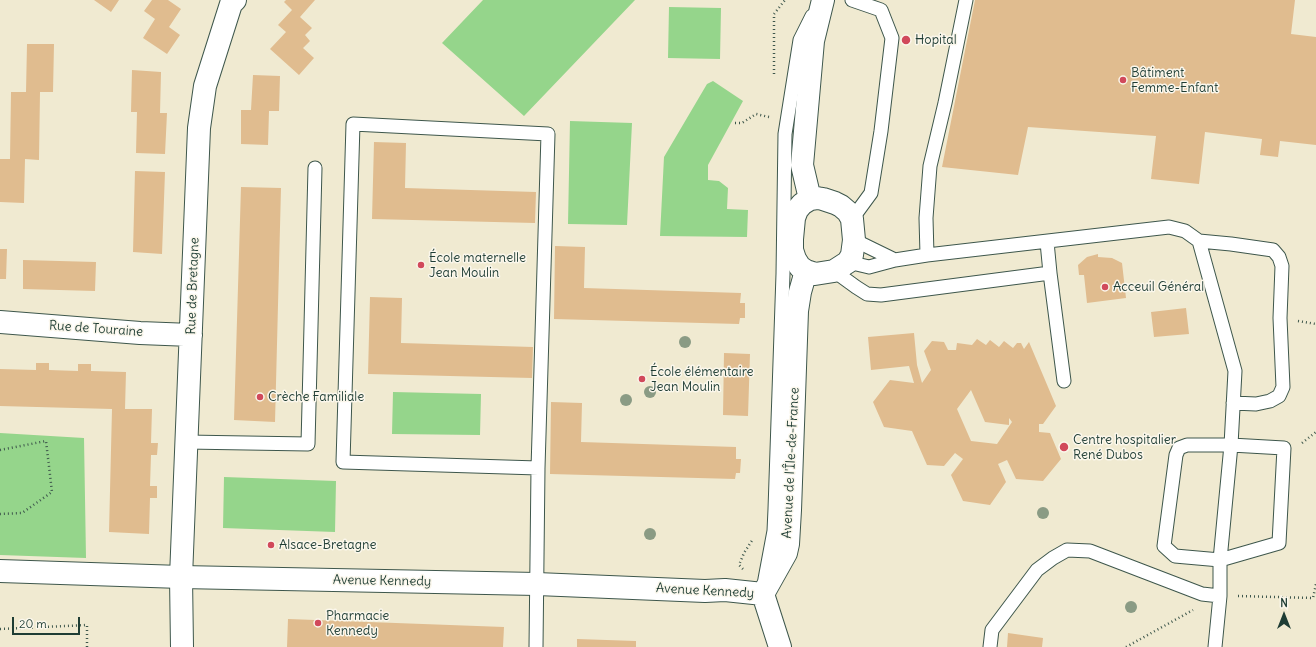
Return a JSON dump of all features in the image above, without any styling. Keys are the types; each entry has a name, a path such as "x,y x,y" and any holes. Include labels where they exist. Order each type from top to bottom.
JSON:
{"street":[{"path":"810,200 802,165 813,41 821,0"},
{"name":"Rue de Bretagne","path":"182,647 181,577 199,128 205,86 230,1"},
{"path":"823,199 835,202 841,206 852,219 854,240 852,256 841,266 815,274 803,282 800,267 792,250 792,229 797,210 802,204 810,200 823,199"},
{"name":"Avenue de l'Île-de-France","path":"763,594 786,553 788,544 797,312 803,282"},
{"name":"Rue de Touraine","path":"0,322 140,333 191,335"},
{"name":"Avenue Kennedy","path":"0,571 181,577 537,584 705,591 725,590 763,594"},
{"path":"763,594 780,647"}],"lane":[{"path":"763,594 774,524 783,274 785,134 800,40 821,0"},
{"path":"852,0 881,10 892,38 881,131 871,193 852,219"},
{"path":"928,256 926,218 930,166 945,103 966,0"},
{"path":"536,647 538,468 548,134 353,124 343,462 538,468"},
{"path":"186,442 308,444 314,168"},
{"path":"841,266 869,267 895,260 1169,227 1185,231 1199,241 1273,250 1279,257 1282,266 1280,318 1283,386 1279,396 1270,401 1256,404 1233,403"},
{"path":"854,240 895,260"},
{"path":"1199,241 1235,370 1231,445 1220,560 1220,596 1215,647"},
{"path":"1047,242 1064,381"},
{"path":"841,266 856,288 867,294 881,295 1050,273"},
{"path":"783,274 803,282"},
{"path":"1187,445 1231,445 1284,448 1279,543 1220,560 1175,556 1164,546 1176,455 1179,448 1187,445"},
{"path":"990,647 992,630 1037,570 1067,550 1090,551 1202,594 1220,596"}],"path":[{"path":"735,123 742,123 756,114 774,118"},
{"path":"0,450 46,441 52,492 22,513 0,514"},
{"path":"1126,647 1220,596 1313,598 1316,584"},
{"path":"0,629 86,625 87,647"}],"green space":[{"path":"483,0 635,0 524,116 442,43"},
{"path":"669,7 721,8 720,59 668,58"},
{"path":"713,81 743,101 708,165 708,180 719,181 728,188 727,209 748,210 747,237 660,236 664,157 707,84"},
{"path":"570,121 632,123 627,225 568,224"},
{"path":"393,392 481,394 480,435 392,434"},
{"path":"0,433 84,438 86,558 0,555"},
{"path":"224,477 336,481 335,532 223,528"}],"building":[{"path":"94,0 119,0 111,12"},
{"path":"152,0 168,0 181,9 169,27 180,35 167,54 143,38 155,19 144,11"},
{"path":"286,0 315,0 300,17 312,28 305,35 310,41 303,48 314,58 299,75 270,49 286,32 278,25 292,10 284,2"},
{"name":"Bâtiment Femme-Enfant","path":"975,0 1295,0 1291,34 1316,37 1316,145 1280,141 1278,157 1260,155 1262,139 1205,132 1199,184 1151,179 1156,136 1028,127 1018,175 942,167"},
{"path":"27,44 54,44 53,92 40,92 39,160 25,159 24,203 0,202 0,159 10,159 11,92 26,92"},
{"path":"132,70 161,72 160,113 167,113 165,154 136,153 137,112 131,112"},
{"path":"253,75 280,76 279,111 269,111 268,145 241,144 241,110 251,110"},
{"path":"374,142 406,143 405,188 536,192 535,223 372,219"},
{"path":"135,171 165,172 162,254 133,252"},
{"path":"241,187 281,188 275,422 234,420"},
{"path":"555,246 585,247 584,288 741,293 740,303 745,303 745,318 740,318 739,324 554,319"},
{"path":"0,249 7,249 6,279 0,279"},
{"name":"Acceuil Général","path":"1098,254 1098,257 1112,258 1122,263 1126,298 1087,303 1084,275 1079,275 1078,265 1087,257"},
{"path":"23,260 96,262 95,291 23,289"},
{"path":"370,297 402,298 401,343 533,347 532,378 368,374"},
{"path":"1186,308 1189,334 1154,337 1151,312"},
{"path":"914,333 917,365 922,383 931,370 924,351 932,341 944,342 948,350 956,350 957,343 972,345 977,339 986,345 990,340 999,347 1004,341 1013,348 1017,343 1021,343 1024,349 1029,342 1056,406 1043,424 1039,424 1039,432 1050,433 1061,459 1043,481 1016,479 1007,460 998,464 1006,482 990,505 963,501 951,475 963,459 955,453 944,466 927,465 912,431 884,427 873,402 890,380 914,383 909,366 871,370 868,337","holes":["971,390 985,422 1009,425 1009,418 1012,422 997,444 971,441 957,409"]},
{"path":"724,353 750,354 748,416 723,415"},
{"path":"36,363 49,363 49,370 78,371 78,364 91,364 91,371 126,372 125,409 152,409 151,443 158,443 157,455 151,455 150,486 157,486 157,498 150,498 149,534 109,532 112,409 0,406 0,369 36,370"},
{"path":"551,402 582,403 581,442 736,447 736,459 741,459 740,473 736,473 735,479 550,474"},
{"path":"288,619 504,627 503,647 287,647"},
{"path":"1008,633 1043,638 1042,647 1007,647"},
{"path":"577,639 636,641 636,647 577,647"}],"place":[{"name":"Hopital","path":"906,40"},
{"name":"Bâtiment Femme-Enfant","path":"1123,80"},
{"name":"École maternelle Jean Moulin","path":"421,265"},
{"name":"Acceuil Général","path":"1105,287"},
{"name":"École élémentaire Jean Moulin","path":"642,379"},
{"name":"Crèche Familiale","path":"260,397"},
{"name":"Centre hospitalier René Dubos","path":"1064,447"},
{"name":"Alsace-Bretagne","path":"271,545"},
{"name":"Pharmacie Kennedy","path":"318,623"}]}
